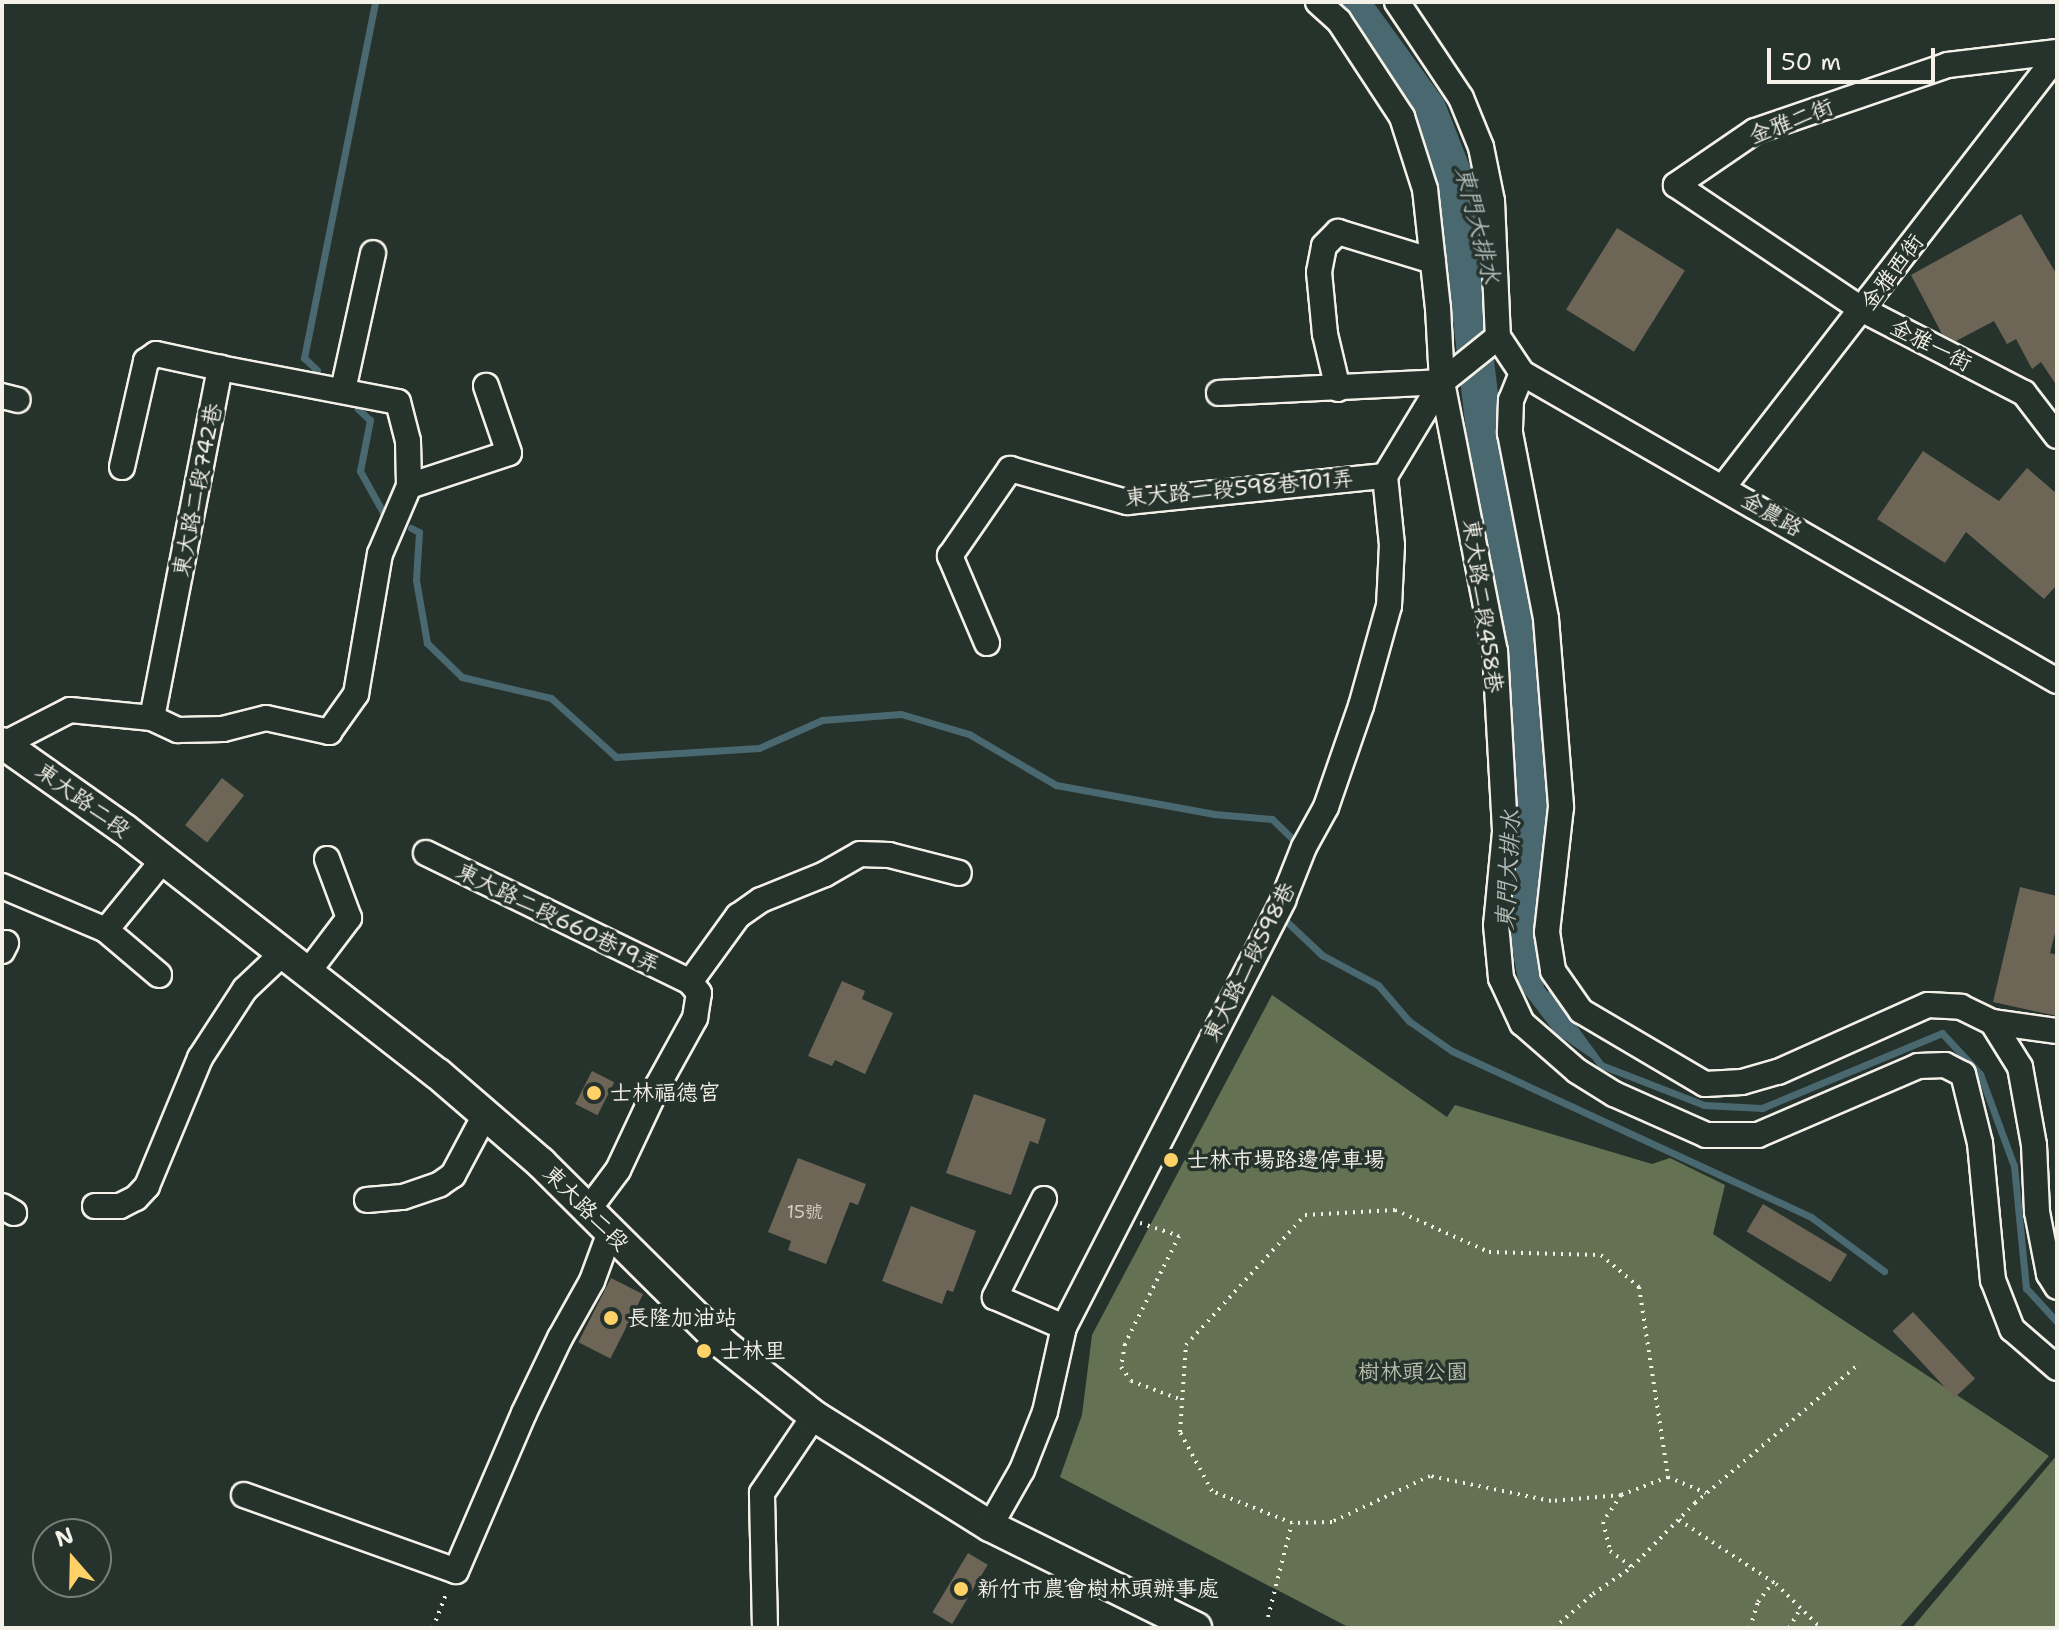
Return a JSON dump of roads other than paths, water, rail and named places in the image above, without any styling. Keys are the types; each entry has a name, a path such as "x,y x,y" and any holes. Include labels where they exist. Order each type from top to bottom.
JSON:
{"main road":[{"name":"東大路二段","path":"3,743 163,860 485,1115 588,1210 722,1343 814,1416 990,1526 1196,1628"}],"street":[{"path":"1318,2 1339,21 1402,117 1425,189 1442,382"},
{"path":"1385,476 1442,382 1498,337 1492,201 1481,147 1461,98 1397,2"},
{"name":"金雅二街","path":"1676,185 1755,131 1948,65 2057,54"},
{"name":"金雅西街","path":"1724,486 1863,310 2057,54"},
{"name":"金雅一街","path":"1676,185 1863,310 2024,393 2057,436"},
{"path":"1338,389 1325,334 1319,272 1324,246 1338,232 1433,261"},
{"path":"343,390 373,253"},
{"name":"金農路","path":"1498,337 1522,373 1724,486 2057,681"},
{"path":"3,743 70,710 152,718 178,730 223,729 266,718 329,732 356,694 380,554 409,486 408,441 398,402 156,354 146,361 122,467"},
{"name":"東大路二段742巷","path":"152,718 220,368"},
{"path":"1522,373 1511,400 1510,433 1546,619 1561,807 1547,932 1553,971 1581,1011 1705,1084 1742,1082 1778,1072 1928,1005 1961,1007 1992,1022 2057,1031"},
{"path":"1219,393 1442,382"},
{"name":"東大路二段458巷","path":"1442,382 1495,651 1505,832 1496,925 1501,978 1522,1023 1577,1071 1614,1094 1706,1135 1758,1135 1918,1066 1945,1065 1963,1074 1980,1143 1993,1280 2012,1329 2057,1368"},
{"path":"409,486 509,453 486,386"},
{"name":"東大路二段598巷101弄","path":"987,643 950,556 1010,469 1127,502 1385,476"},
{"name":"東大路二段598巷","path":"990,1526 1022,1470 1045,1412 1064,1327 1283,900 1304,847 1326,807 1361,706 1389,606 1392,545 1385,476"},
{"name":"東大路二段660巷19弄","path":"426,853 690,982"},
{"path":"588,1210 618,1170 658,1085 695,1018 699,993 690,982 738,916 761,900 825,874 860,854 889,855 959,873"},
{"path":"308,972 349,918 327,859"},
{"path":"106,930 163,860"},
{"path":"2,886 106,930 159,975"},
{"path":"95,1206 120,1206 136,1198 147,1186 200,1058 245,989 283,953"},
{"path":"1992,1022 2020,1067 2034,1145 2037,1212 2049,1274 2057,1287"},
{"path":"367,1200 386,1201 440,1184 459,1166 485,1115"},
{"path":"1044,1199 995,1297 1064,1327"},
{"path":"244,1495 456,1571 524,1413 592,1281 610,1232"},
{"path":"765,1628 762,1493 814,1416"}],"water":[{"path":"1328,2 1373,2 1444,100 1471,169 1505,451 1541,652 1548,808 1535,912 1544,987 1601,1065 1555,1033 1519,986 1511,941 1515,837 1508,659 1469,456 1439,201 1410,111"}],"waterway":[{"path":"317,370 304,358 375,2"},
{"path":"358,409 370,420 360,471 385,516"},
{"path":"411,528 419,532 416,580 427,643 462,677 551,698 616,757 759,748 822,720 901,714 969,734 1056,785 1214,814 1272,819 1293,839"},
{"path":"1286,921 1322,955 1378,985 1409,1021 1452,1051 1811,1217 1884,1271"},
{"name":"東門大排水","path":"1549,994 1601,1065 1704,1105 1762,1108 1942,1033 1980,1074 2014,1166 2026,1288 2057,1322"}],"place":[{"name":"士林福德宮","path":"594,1093"},
{"name":"士林市場路邊停車場","path":"1171,1160"},
{"name":"長隆加油站","path":"611,1318"},
{"name":"士林里","path":"704,1351"},
{"name":"新竹市農會樹林頭辦事處","path":"961,1589"}],"park label":[{"name":"樹林頭公園","path":"1413,1372"}]}
